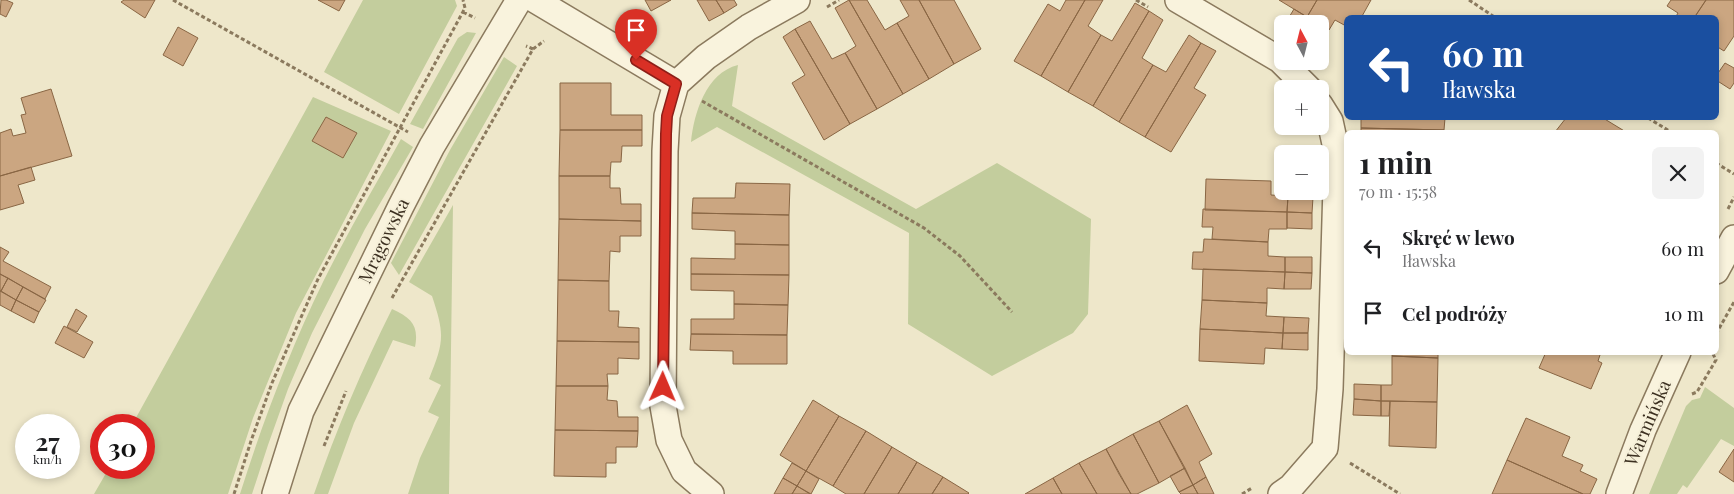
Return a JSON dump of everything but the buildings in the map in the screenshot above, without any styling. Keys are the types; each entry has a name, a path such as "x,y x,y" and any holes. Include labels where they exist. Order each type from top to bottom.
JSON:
{"street":[{"name":"Mrągowska","path":"275,494 301,411 400,206 432,146 519,0"},
{"path":"535,0 676,84"},
{"path":"711,494 684,471 669,440 663,406 665,151 667,116 676,84 706,56 748,27 797,0"},
{"path":"1178,0 1280,60 1300,80"},
{"path":"1281,494 1291,487 1325,448 1330,389 1337,153 1329,119"},
{"path":"1719,266 1734,238"},
{"name":"Warmińska","path":"1619,494 1643,430 1677,355"}],"path":[{"path":"173,0 432,146"},
{"path":"234,494 272,383 306,304 463,12 465,8 463,0"},
{"path":"1469,0 1492,15"},
{"path":"390,302 533,49 463,12"},
{"path":"676,84 924,228 960,256 1012,312"},
{"path":"1651,120 1668,130"},
{"path":"1719,164 1734,174"},
{"path":"1719,329 1734,302"},
{"path":"322,452 349,386"},
{"path":"1325,448 1400,494"}],"green space":[{"path":"363,0 455,0 457,6 399,114 324,72"},
{"path":"467,32 476,33 423,129 410,124 458,38"},
{"path":"504,57 517,66 399,275 391,263 450,150"},
{"path":"738,65 732,106 916,209 997,163 1091,219 1088,314 1073,333 992,376 908,324 909,233 717,127 691,142 699,107 710,85 727,69"},
{"path":"313,97 391,131 296,313 253,418 228,494 94,494 103,479 155,479 155,414 138,414"},
{"path":"401,139 413,147 365,229 312,333 288,389 252,494 240,494 258,440 299,334 323,282"},
{"path":"453,205 449,494 408,494 420,458 439,417 428,412 441,385 429,379 438,356 441,338 439,320 432,296 409,282"},
{"path":"392,309 409,319 415,328 415,347 393,340 354,423 328,494 314,494 350,400"},
{"path":"1705,387 1734,408 1734,446 1721,439 1687,488 1683,485 1677,494 1649,494 1686,406 1692,400 1700,398"}],"route":[{"path":"636,60 676,84 667,116 666,134 663,387"}]}
